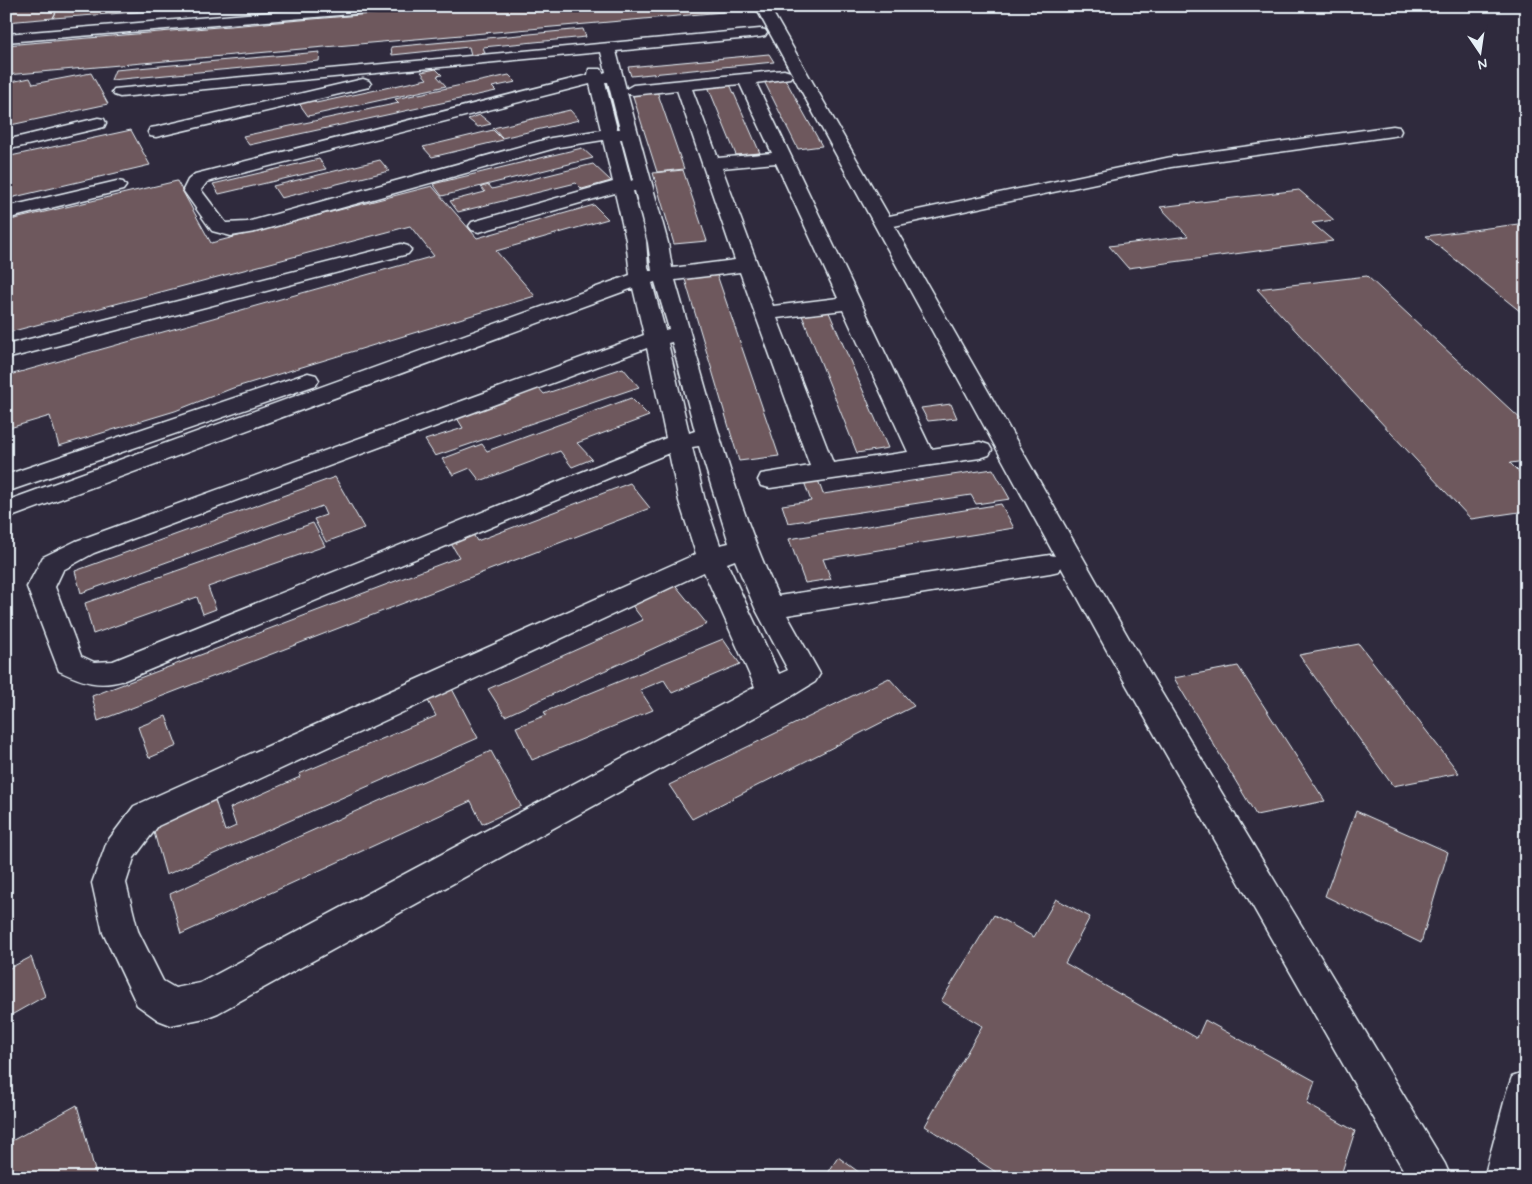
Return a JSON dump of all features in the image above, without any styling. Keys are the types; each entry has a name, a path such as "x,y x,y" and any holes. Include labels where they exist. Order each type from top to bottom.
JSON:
{"street":[{"path":"6,38 54,31 300,9 401,6"},
{"path":"762,6 1121,650 1432,1178"},
{"path":"6,31 54,31"},
{"path":"120,92 760,33"},
{"path":"598,48 633,186 658,243 650,270 656,338 692,501 711,558 773,693"},
{"path":"156,132 462,61"},
{"path":"633,90 784,75"},
{"path":"606,77 201,178 194,184 192,190 219,227 231,230 248,228 557,142 620,134"},
{"path":"746,79 923,458"},
{"path":"683,85 744,258 825,473"},
{"path":"6,144 98,123"},
{"path":"883,223 1171,162 1393,131"},
{"path":"711,164 782,158"},
{"path":"6,213 117,186"},
{"path":"478,226 612,188 633,186"},
{"path":"6,352 400,250"},
{"path":"6,484 650,270 744,258"},
{"path":"650,270 681,333 708,436 726,495 745,547 769,608 805,674 205,1000 171,1007 150,992 121,932 109,883 119,852 146,816 711,558 745,547"},
{"path":"6,510 650,270"},
{"path":"766,313 851,303"},
{"path":"681,333 656,338 85,547 52,564 41,587 69,663 91,673 114,672 678,442 708,436"},
{"path":"770,480 980,450"},
{"path":"692,501 726,495"},
{"path":"769,608 1050,564"},
{"path":"1504,1178 1526,1091"}],"building":[{"path":"6,6 59,6 53,18 6,22"},
{"path":"59,6 138,6 137,12 53,18"},
{"path":"138,6 212,6 137,12"},
{"path":"466,6 719,6 723,12 6,75 6,45"},
{"path":"1296,6 1347,6 1302,10"},
{"path":"583,29 586,37 483,47 485,53 471,55 469,47 392,55 391,47"},
{"path":"320,52 319,61 111,80 115,70"},
{"path":"769,54 774,62 631,76 628,67"},
{"path":"436,69 442,75 437,76 446,86 308,116 298,102 313,99 316,103 427,79 421,72"},
{"path":"91,73 108,104 6,126 6,83 30,78 33,84"},
{"path":"509,75 516,82 492,87 496,91 249,145 243,136 399,103 395,99"},
{"path":"784,77 822,146 798,149 763,79"},
{"path":"729,82 760,153 736,155 707,84"},
{"path":"657,91 684,169 657,172 632,93"},
{"path":"570,110 579,120 502,138 493,128"},
{"path":"480,115 491,124 478,127 468,119"},
{"path":"131,130 150,165 6,199 6,157"},
{"path":"493,130 503,140 432,157 423,147"},
{"path":"582,148 593,158 442,196 433,184"},
{"path":"319,159 326,169 219,194 213,184"},
{"path":"380,160 389,171 281,198 273,186"},
{"path":"593,164 611,181 582,189 576,183 458,212 450,201 485,192 481,187 489,185 492,189"},
{"path":"683,170 707,241 674,244 653,173"},
{"path":"177,181 211,243 432,186 477,238 594,205 608,219 496,251 535,296 233,388 175,411 59,446 50,416 6,429 6,376 434,256 410,226 6,333 6,221"},
{"path":"1299,190 1334,220 1312,223 1333,241 1128,268 1109,246 1188,236 1160,207"},
{"path":"1526,223 1526,316 1426,236"},
{"path":"716,272 779,456 739,461 684,276"},
{"path":"1367,276 1526,424 1526,461 1510,463 1526,479 1526,511 1471,519 1257,289"},
{"path":"828,310 888,448 857,453 801,313"},
{"path":"623,368 639,387 435,456 425,440 463,428 454,413 537,386 544,394"},
{"path":"631,398 649,416 577,443 592,459 572,467 560,451 480,481 470,468 453,475 442,459 482,444 487,451"},
{"path":"951,404 957,418 928,421 921,408"},
{"path":"993,469 1010,499 976,504 971,495 788,523 782,505 811,501 803,479 817,477 823,494"},
{"path":"335,477 364,528 326,542 314,519 326,515 322,506 81,593 75,571"},
{"path":"630,483 650,508 98,721 92,696 459,557 447,537 470,529 477,541"},
{"path":"1001,504 1014,528 823,559 831,579 805,583 789,539"},
{"path":"313,523 325,546 208,587 216,609 203,614 197,597 93,634 85,603"},
{"path":"672,581 707,624 505,716 488,689 643,620 628,600"},
{"path":"723,639 740,664 672,693 664,680 640,690 653,710 532,760 516,727 546,715 544,712"},
{"path":"1359,644 1459,773 1393,786 1299,655"},
{"path":"1238,666 1325,801 1256,815 1174,678"},
{"path":"889,678 914,706 692,819 669,785"},
{"path":"450,685 478,738 166,875 150,818 212,791 225,831 236,826 230,808 300,777 299,774 436,716 425,695"},
{"path":"166,716 177,746 149,758 138,727"},
{"path":"491,751 521,806 482,824 471,801 181,934 170,894"},
{"path":"1356,811 1448,852 1421,943 1325,896"},
{"path":"1056,899 1090,917 1065,963 1197,1038 1205,1020 1315,1081 1307,1104 1355,1131 1340,1178 1005,1178 925,1126 982,1026 941,1001 994,915 1034,937"},
{"path":"31,957 45,996 6,1018 6,970"},
{"path":"77,1105 97,1178 6,1178 6,1144"},
{"path":"838,1157 867,1178 825,1178"}]}
